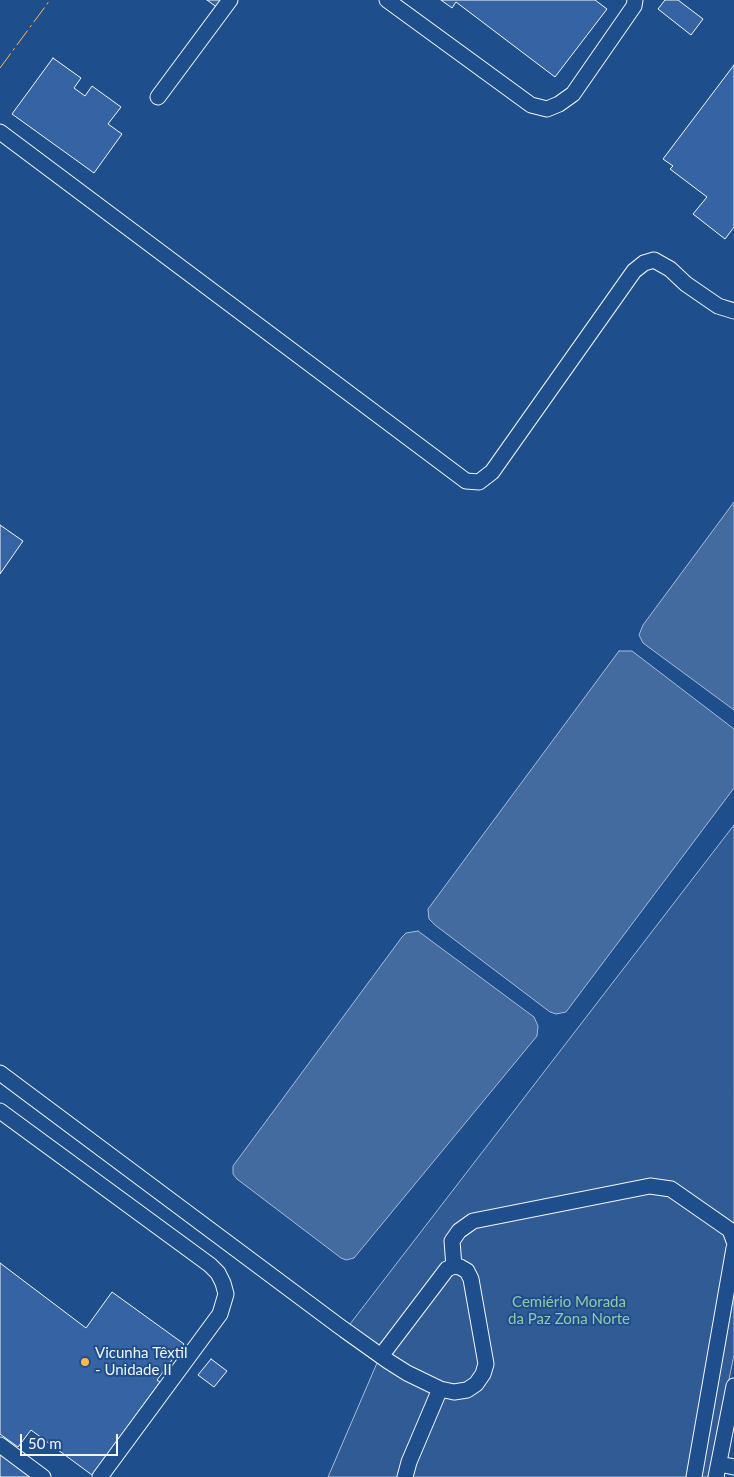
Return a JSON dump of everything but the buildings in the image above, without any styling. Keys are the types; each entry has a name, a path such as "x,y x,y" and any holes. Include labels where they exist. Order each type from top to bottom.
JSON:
{"street":[{"path":"158,98 230,0"},
{"path":"387,0 530,105 547,108 559,104 573,94 634,6 635,0"},
{"path":"0,132 466,481 479,482 492,472 634,271 644,263 654,260 670,269 686,284 718,306 734,311"},
{"path":"0,1073 381,1356 407,1374 440,1390 454,1392 467,1390 476,1384 483,1374 486,1364 472,1279 467,1271 454,1266 447,1269 381,1356"},
{"path":"0,1111 210,1265 223,1282 226,1294 220,1314 100,1477"},
{"path":"454,1266 452,1241 459,1231 473,1221 650,1186 671,1188 730,1230 734,1241"},
{"path":"694,1477 734,1248"},
{"path":"723,1469 734,1386"},
{"path":"406,1477 409,1462 440,1390"},
{"path":"0,1445 44,1477"}],"shaded area":[{"path":"734,502 734,710 643,643 639,635 643,625"},
{"path":"619,651 632,651 734,729 734,788 566,1012 556,1014 550,1012 435,925 429,919 428,909"},
{"name":"Cemiério Morada da Paz Zona Norte","path":"734,825 734,1355 709,1477 328,1477 377,1363 340,1337"},
{"path":"418,931 534,1017 538,1026 537,1036 354,1258 346,1260 237,1179 233,1174 233,1166 402,937 406,933"}],"power":[{"path":"0,68 50,0"}],"place":[{"name":"Vicunha Têxtil - Unidade II","path":"85,1362"}]}
